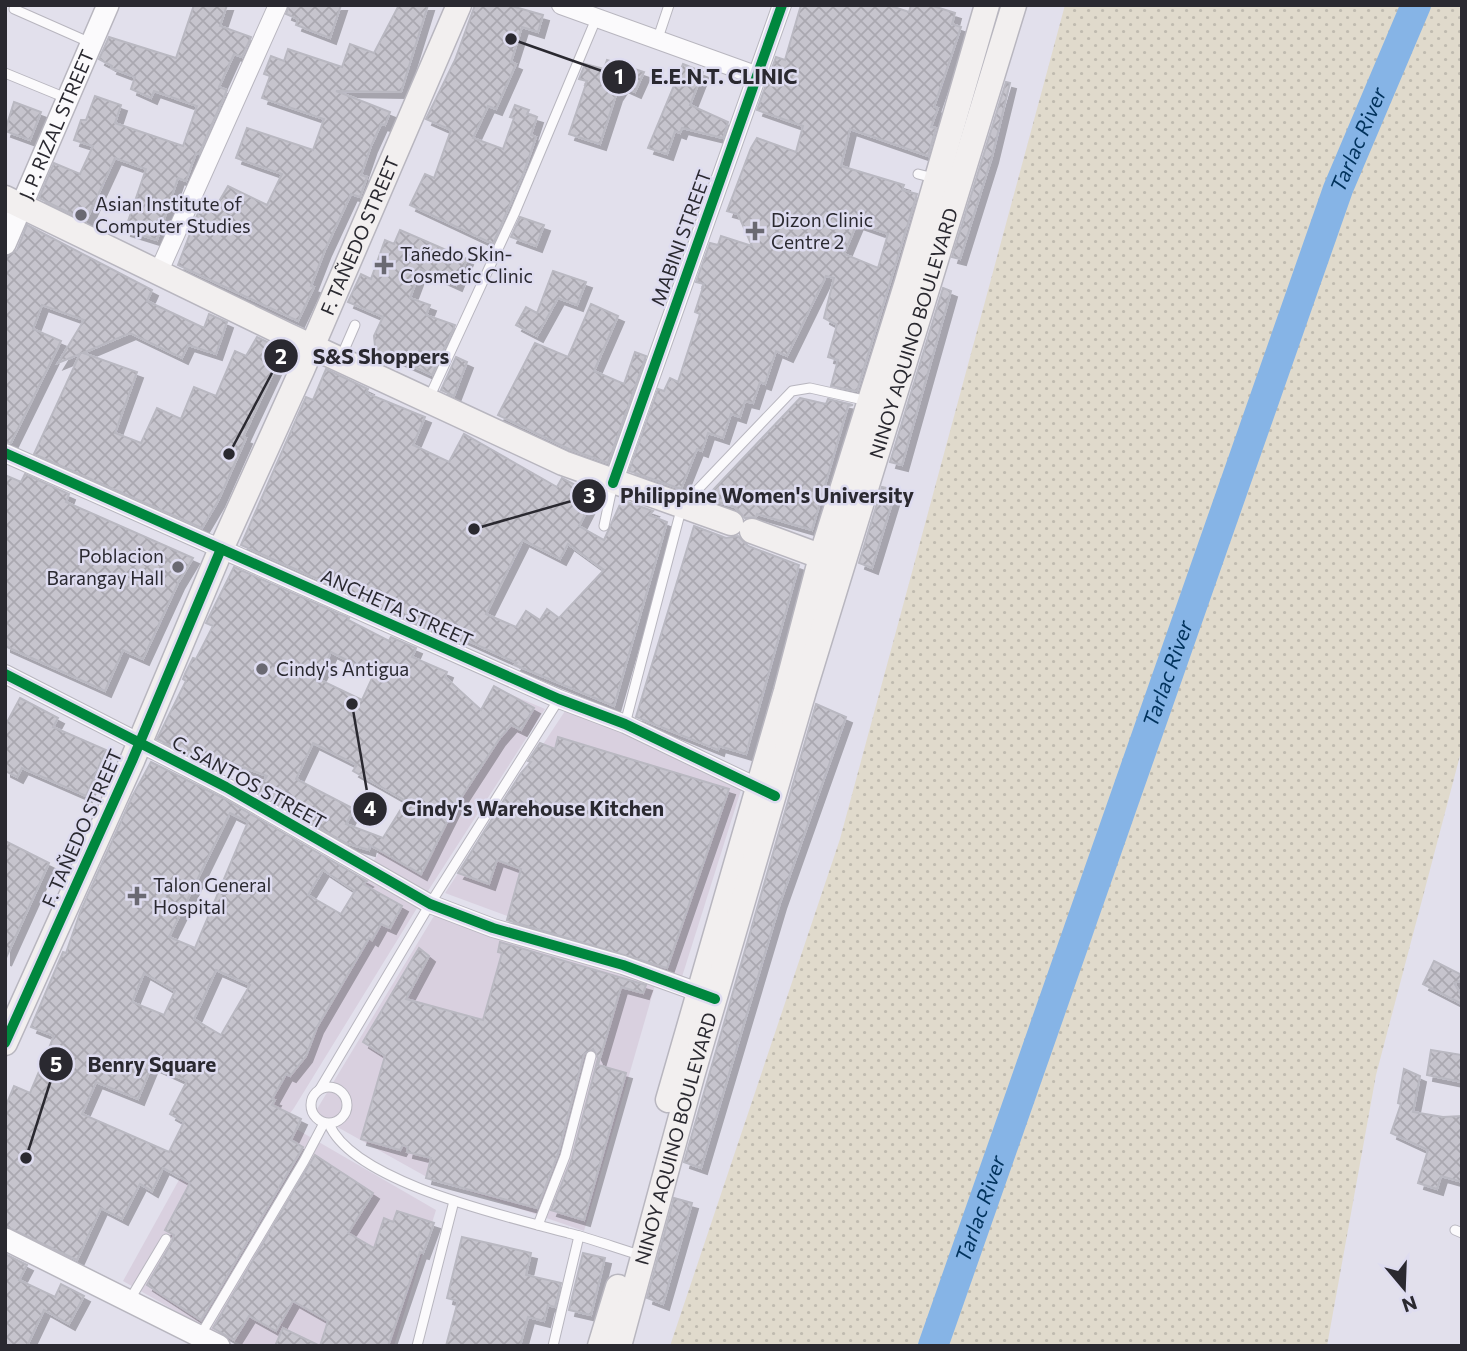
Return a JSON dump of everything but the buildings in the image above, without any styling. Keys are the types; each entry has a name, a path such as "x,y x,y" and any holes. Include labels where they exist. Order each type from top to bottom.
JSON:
{"main road":[{"name":"F. TAÑEDO STREET","path":"5,1043 139,743 220,549 312,346 459,5"},
{"name":"NINOY AQUINO BOULEVARD","path":"879,404 907,282 927,176 987,5"},
{"name":"NINOY AQUINO BOULEVARD","path":"619,1346 636,1254 706,995 832,561 879,404 1014,5"},
{"path":"14,202 312,346 563,463 832,561"},
{"name":"NINOY AQUINO BOULEVARD","path":"600,1346 636,1254"}],"street":[{"name":"J. P. RIZAL STREET","path":"5,244 14,202 68,99 108,5"},
{"path":"159,271 278,5"},
{"path":"561,5 758,76"},
{"name":"MABINI STREET","path":"613,483 782,5"},
{"name":"ANCHETA STREET","path":"5,453 559,699 625,724 766,792"},
{"name":"C. SANTOS STREET","path":"5,674 226,787 430,904 493,928 623,965 706,995"},
{"path":"5,1239 219,1346"}],"lane":[{"path":"657,41 669,5"},
{"path":"14,9 91,43"},
{"path":"428,400 515,212 596,19"},
{"path":"5,73 68,99"},
{"path":"341,358 355,326"},
{"path":"625,724 682,506 792,391 810,388 879,404"},
{"path":"604,526 613,483"},
{"path":"559,699 430,904 310,1103 316,1119 326,1123 338,1139 412,1186 453,1201 636,1254"},
{"path":"538,1225 565,1156 591,1056"},
{"path":"200,1336 326,1123 342,1118 347,1104 341,1091 334,1088 320,1089"},
{"path":"417,1346 453,1201"},
{"path":"553,1346 579,1236"},
{"path":"130,1301 166,1239"}],"shaded area":[{"path":"505,692 545,709 417,908 294,1108 276,1132 221,1101 378,854"},
{"path":"565,711 625,727 741,790 681,980 445,893"},
{"path":"437,911 656,982 584,1231 425,1176 314,1114"},
{"path":"221,1104 286,1123 436,1210 394,1346 246,1346 216,1334 123,1281"}],"sand":[{"path":"1065,5 1462,5 1462,748 1376,1075 1327,1346 670,1346 840,839"}],"waterway":[{"name":"Tarlac River","path":"933,1346 1338,189 1416,5"}],"cycle path":[{"path":"613,483 782,5"},
{"path":"5,453 559,699 625,724 775,796"},
{"path":"5,1043 132,761 221,549"},
{"path":"5,674 226,787 430,904 493,928 623,965 715,999"}],"place":[{"name":"E.E.N.T. CLINIC","path":"511,39"},
{"name":"Asian Institute of Computer Studies","path":"81,215"},
{"name":"Dizon Clinic Centre 2","path":"755,231"},
{"name":"Tañedo Skin- Cosmetic Clinic","path":"384,265"},
{"name":"S&S Shoppers","path":"229,454"},
{"name":"Philippine Women's University","path":"474,529"},
{"name":"Poblacion Barangay Hall","path":"178,567"},
{"name":"Cindy's Antigua","path":"262,669"},
{"name":"Cindy's Warehouse Kitchen","path":"352,704"},
{"name":"Talon General Hospital","path":"137,896"},
{"name":"Benry Square","path":"26,1158"}]}
